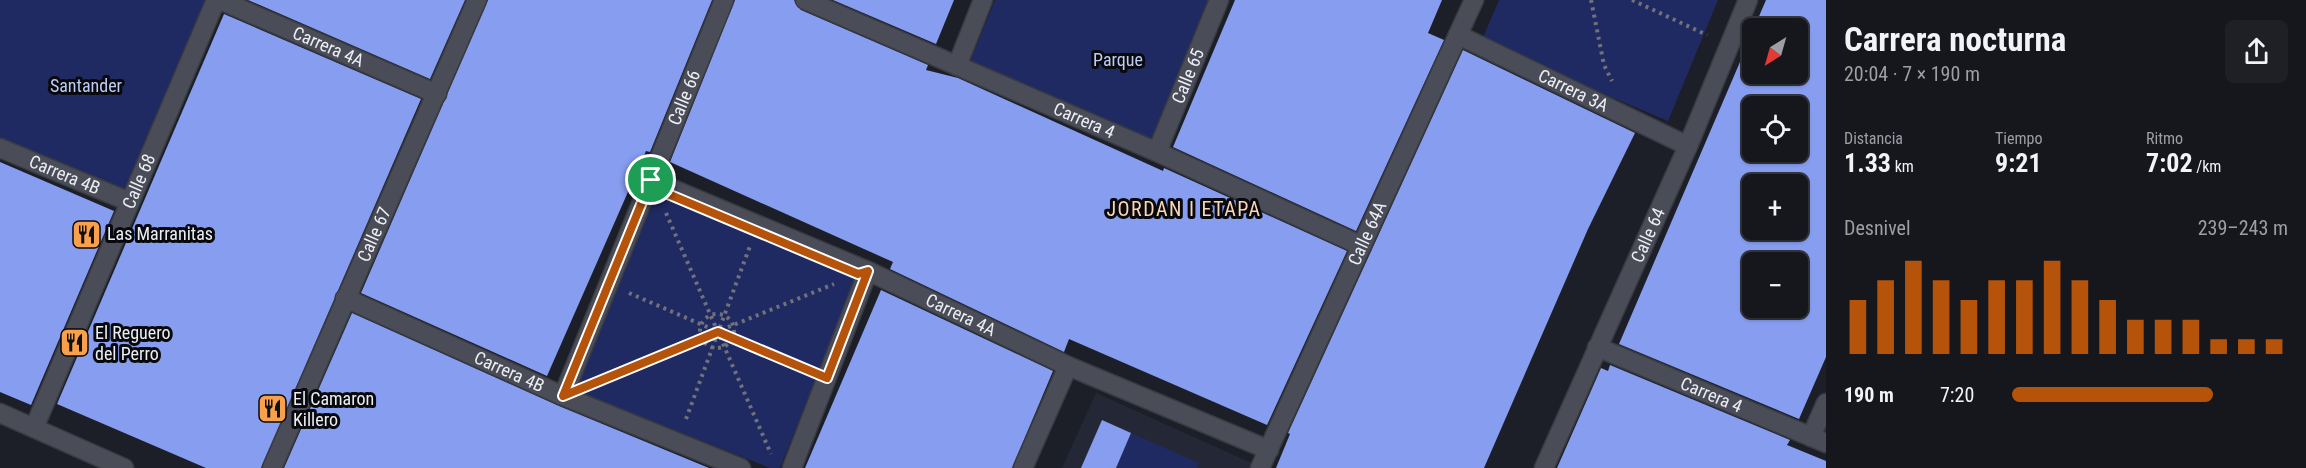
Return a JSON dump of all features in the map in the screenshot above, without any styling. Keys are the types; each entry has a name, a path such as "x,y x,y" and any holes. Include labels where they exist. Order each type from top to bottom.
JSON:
{"street":[{"name":"Carrera 4A","path":"218,0 437,94"},
{"name":"Calle 68","path":"34,428 218,0"},
{"name":"Calle 67","path":"272,468 477,0"},
{"name":"Calle 66","path":"563,396 724,0"},
{"name":"Carrera 4","path":"805,0 1157,152 1362,246"},
{"path":"957,66 983,0"},
{"name":"Calle 65","path":"1157,152 1219,0"},
{"name":"Calle 64A","path":"1260,468 1474,0"},
{"name":"Calle 64","path":"1544,468 1688,146 1748,0"},
{"name":"Carrera 3A","path":"1458,35 1688,146"},
{"name":"Carrera 4B","path":"0,148 130,202"},
{"name":"Carrera 4A","path":"651,180 868,271 1068,366 1269,450"},
{"path":"792,468 868,271"},
{"name":"Carrera 4B","path":"345,298 563,396 741,468"},
{"name":"Carrera 4","path":"1597,347 1819,440"},
{"path":"1023,468 1068,366"},
{"path":"1819,440 1826,402"},
{"path":"0,413 124,468"}],"path":[{"path":"1591,0 1604,65 1628,118"},
{"path":"1632,0 1730,45"},
{"path":"651,180 773,458"},
{"path":"678,442 758,225"},
{"path":"563,396 868,271"},
{"path":"608,284 827,378"},
{"path":"711,315 724,315 734,325 733,338 724,347 712,348 702,339 701,324 711,315"}],"shaded area":[{"path":"1096,393 1256,465 1254,468 1062,468"}],"green space":[{"name":"Santander","path":"0,0 216,0 130,202 0,148"},
{"name":"Parque","path":"995,0 1211,0 1153,140 969,64"},
{"path":"1499,0 1718,0 1668,121 1481,42"},
{"path":"656,189 858,274 780,468 770,468 574,390"},
{"path":"1131,433 1199,463 1197,468 1116,468"}],"building":[{"path":"248,0 465,0 430,79"},
{"path":"488,0 712,0 650,152 646,151 547,376 361,293"},
{"path":"735,0 794,0 801,10 928,65 926,70 958,78 1347,251 1267,425 1069,339 1064,352 890,269 893,262 670,162"},
{"path":"833,0 954,0 936,44"},
{"path":"1235,0 1442,0 1428,33 1444,40 1356,231 1173,147"},
{"path":"1766,0 1826,0 1826,357 1799,419 1619,344 1742,57 1742,84 1808,84 1808,18 1758,18"},
{"path":"224,14 421,99 261,468 206,468 57,404"},
{"path":"1463,50 1635,133 1588,229 1484,468 1276,468 1290,434 1288,433"},
{"path":"0,162 114,211 31,405 0,392"},
{"path":"881,290 1053,371 1012,468 805,468"},
{"path":"352,313 559,406 709,468 284,468"},
{"path":"1610,365 1790,440 1787,445 1826,461 1826,468 1557,468 1601,368 1608,371"},
{"path":"1102,420 1131,433 1116,468 1081,468"}],"place":[{"name":"Las Marranitas","path":"86,234"},
{"name":"El Reguero del Perro","path":"74,343"},
{"name":"El Camaron Killero","path":"272,409"}],"district":[{"name":"JORDAN I ETAPA","path":"1184,209"}],"route":[{"path":"651,180 656,189 755,232 858,274 868,271 827,378 718,332 563,396 651,180"}]}
